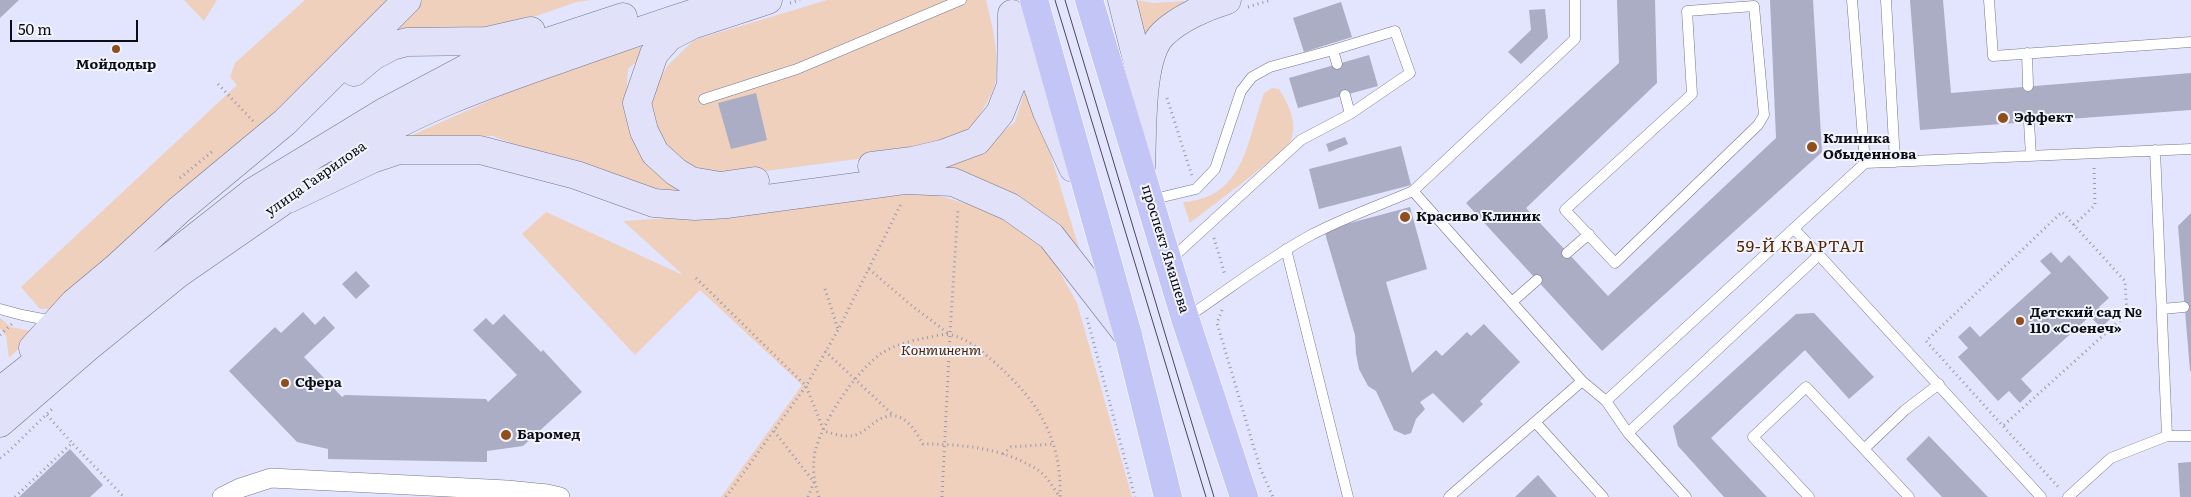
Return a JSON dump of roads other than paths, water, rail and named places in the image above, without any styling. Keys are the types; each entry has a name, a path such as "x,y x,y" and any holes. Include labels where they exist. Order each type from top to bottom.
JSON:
{"main road":[{"path":"0,384 74,303 116,268 179,210 285,122 407,0"},
{"name":"улица Гаврилова","path":"0,391 253,192 386,111 465,70 672,0"},
{"name":"улица Гаврилова","path":"0,423 178,273 288,199 346,154 408,120 474,89 679,17 736,0"},
{"path":"768,0 692,25 669,37 654,54 637,103 644,131 655,153 676,172 691,181 720,186 912,161 942,154 977,141 1000,113 1011,85 1018,5"},
{"name":"проспект Ямашева","path":"1088,0 1185,318 1244,497"},
{"path":"1122,0 1144,87"},
{"path":"1141,171 1144,87 1149,60 1162,35 1210,5 1227,0"},
{"path":"1018,5 1096,219 1128,335 1168,497"},
{"path":"285,122 328,95 374,56 392,46 420,41 487,41 530,32 552,24 614,20"},
{"path":"288,199 372,159 399,150 480,150 576,175 654,203 695,206 728,204 906,180 954,182 1010,207 1051,236 1128,335"}],"street":[{"path":"222,497 240,488 271,478 507,490 560,497"}],"lane":[{"path":"704,99 797,69 961,0"},
{"path":"1185,318 1229,289 1253,270 1312,234 1413,191 1575,39 1575,0"},
{"path":"1852,0 1865,163"},
{"path":"1886,0 1895,162"},
{"path":"1989,0 1993,56 2191,42"},
{"path":"1724,4 1754,6 1764,115 1761,120 1615,263 1589,234 1565,210 1692,94 1687,11 1724,4"},
{"path":"1150,200 1196,189 1215,169 1242,91 1252,77 1270,68 1395,31 1410,73 1350,114 1301,140 1168,262"},
{"path":"1333,50 1337,64"},
{"path":"2027,54 2028,86"},
{"path":"1345,95 1350,114"},
{"path":"2029,122 2031,156"},
{"path":"1606,401 1865,163 2191,149"},
{"path":"2155,150 2167,436"},
{"path":"1413,191 1582,381 1606,401 1628,433 1686,497"},
{"path":"1794,229 1939,384 2041,497"},
{"path":"1568,253 1589,234"},
{"path":"1286,250 1348,497"},
{"path":"1628,433 1819,255"},
{"path":"1512,302 1537,280"},
{"path":"0,309 22,316 48,320 74,303"},
{"path":"2162,309 2184,307"},
{"path":"1448,497 1582,381"},
{"path":"1864,449 1905,410 1939,384"},
{"path":"1809,497 1753,437 1806,387 1908,497"},
{"path":"1535,422 1603,497"},
{"path":"2064,494 2111,458 2167,436 2191,436"}],"tram line":[{"path":"1055,0 1206,497"},
{"path":"1065,0 1214,497"}],"place":[{"name":"Мойдодыр","path":"116,49"},
{"name":"Эффект","path":"2003,118"},
{"name":"Клиника Обыденнова","path":"1812,147"},
{"name":"Красиво Клиник","path":"1405,217"},
{"name":"Детский сад № 110 «Соенеч»","path":"2020,321"},
{"name":"Сфера","path":"285,383"},
{"name":"Баромед","path":"506,435"}],"district":[{"name":"59-Й КВАРТАЛ","path":"1801,247"}],"park label":[{"name":"Континент","path":"941,351"}]}
